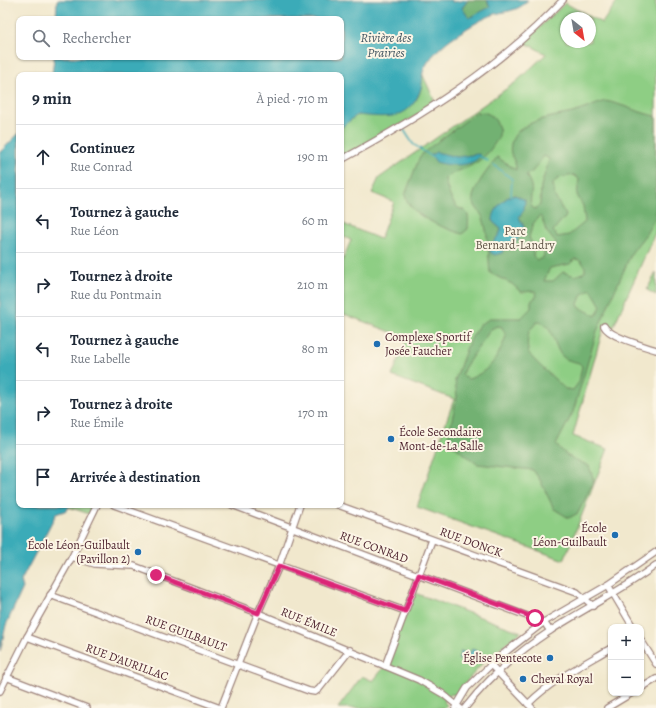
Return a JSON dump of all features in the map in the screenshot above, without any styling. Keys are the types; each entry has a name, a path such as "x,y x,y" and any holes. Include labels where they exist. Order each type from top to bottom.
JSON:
{"street":[{"path":"344,158 409,122 493,64 523,39 563,0"},
{"path":"604,326 605,329 617,336 656,350"},
{"name":"RUE DONCK","path":"344,507 576,592 593,606"},
{"path":"0,691 26,637 72,557 96,508"},
{"path":"122,508 405,611"},
{"name":"RUE CONRAD","path":"240,508 544,622"},
{"path":"220,708 258,613 279,566 299,508"},
{"path":"385,666 432,540"},
{"path":"457,707 467,688 490,664 544,622 586,599 656,552"},
{"name":"RUE ÉMILE","path":"72,557 95,564 134,566 258,613 419,680 443,694 457,707"},
{"path":"465,708 497,671 550,631 613,594 656,566 649,557"},
{"path":"608,585 631,624"},
{"name":"RUE GUILBAULT","path":"50,595 309,691 315,692 319,689 350,650"},
{"path":"544,622 550,631"},
{"name":"RUE D'AURILLAC","path":"26,637 220,708"},
{"path":"644,645 656,664"},
{"path":"490,664 530,706 542,689 608,650"},
{"path":"6,677 87,708"},
{"path":"644,686 656,679"},
{"path":"607,708 627,696"}],"green space":[{"path":"468,0 487,0 490,7 469,19 462,8"},
{"name":"Parc Bernard-Landry","path":"618,0 656,0 656,231 612,330 604,326 573,436 608,449 564,560 417,507 454,399 392,376 407,338 344,314 344,257 351,240 344,237 344,224 380,239 394,202 372,193 379,178 516,82 546,54 524,42 565,3 582,12 560,12 560,48 596,48 596,20 602,23"},
{"path":"422,73 436,104 344,157 344,125 358,115 388,116 405,110 416,100 422,83"},
{"path":"605,101 656,116 656,216 646,234 632,252 597,331 573,412 556,445 568,456 589,466 594,481 578,513 569,518 554,509 540,480 533,470 477,464 449,442 449,433 457,397 455,380 468,344 479,325 491,318 521,318 531,308 531,301 537,296 535,291 521,292 512,284 490,273 485,225 482,216 473,202 473,197 477,187 497,157 516,170 510,148 514,136 520,130 537,121 572,113","holes":["544,156 548,158 549,160 541,186 540,205 535,209 531,206 531,184 526,175 532,172","574,175 579,179 577,195 583,206 585,222 569,235 557,237 553,231 566,215 555,197 553,183 559,178","515,195 524,210 519,217 524,227 517,240 506,243 504,248 490,248 501,229 493,222 495,213 506,199","539,216 542,218 546,231 556,243 554,247 545,249 543,258 537,260 533,256 534,248 529,237 533,224","575,259 580,260 585,266 585,272 575,276 563,272 553,281 544,281 550,268 570,264","591,289 601,306 596,316 579,307 578,304 582,294","537,322 542,323 550,330 562,356 568,360 579,363 582,366 579,382 573,390 565,389 540,366 529,353 529,331","497,326 502,327 506,336 500,351 493,362 483,372 469,379 464,377 462,374 465,367 491,329"]},
{"path":"483,112 490,115 496,121 499,128 498,139 481,160 472,166 451,174 445,179 454,203 467,214 468,229 462,234 437,225 420,215 413,209 405,195 420,156 476,113"},
{"path":"656,272 656,295 647,290"},
{"path":"72,508 96,508 92,515"},
{"path":"412,592 521,632 488,657 455,695 451,694 444,702 447,705 445,708 338,708 362,676 373,681 385,666"}],"water":[{"name":"Rivière des Prairies","path":"57,0 452,0 452,2 468,0 462,8 469,18 490,7 487,0 528,0 520,7 495,14 481,20 455,36 441,47 425,67 420,92 413,105 406,111 398,115 386,117 357,115 344,126 344,72 52,72 54,60 344,60 344,16 56,16"},
{"path":"16,136 16,508 68,508 67,510 56,514 21,581 23,588 6,625 0,652 0,152"},
{"path":"436,152 457,157 480,155 472,162 453,165 436,162 431,155"},
{"path":"515,195 525,200 524,210 519,217 524,227 517,241 506,243 502,253 495,255 491,253 489,248 500,233 501,229 493,222 494,213 503,201"},
{"path":"472,649 478,651 472,665 458,659 461,651 469,654"}],"waterway":[{"path":"404,130 413,144 432,157"},
{"path":"479,156 488,161"},
{"path":"494,165 512,179 511,196"}],"place":[{"name":"Complexe Sportif Josée Faucher","path":"377,344"},
{"name":"École Secondaire Mont-de-La Salle","path":"391,439"},
{"name":"École Léon-Guilbault","path":"615,535"},
{"name":"École Léon-Guilbault (Pavillon 2)","path":"138,552"},
{"name":"Église Pentecote","path":"550,658"},
{"name":"Cheval Royal","path":"523,679"}],"route":[{"path":"156,575 258,613 279,566 405,611 419,575 535,618"}]}
